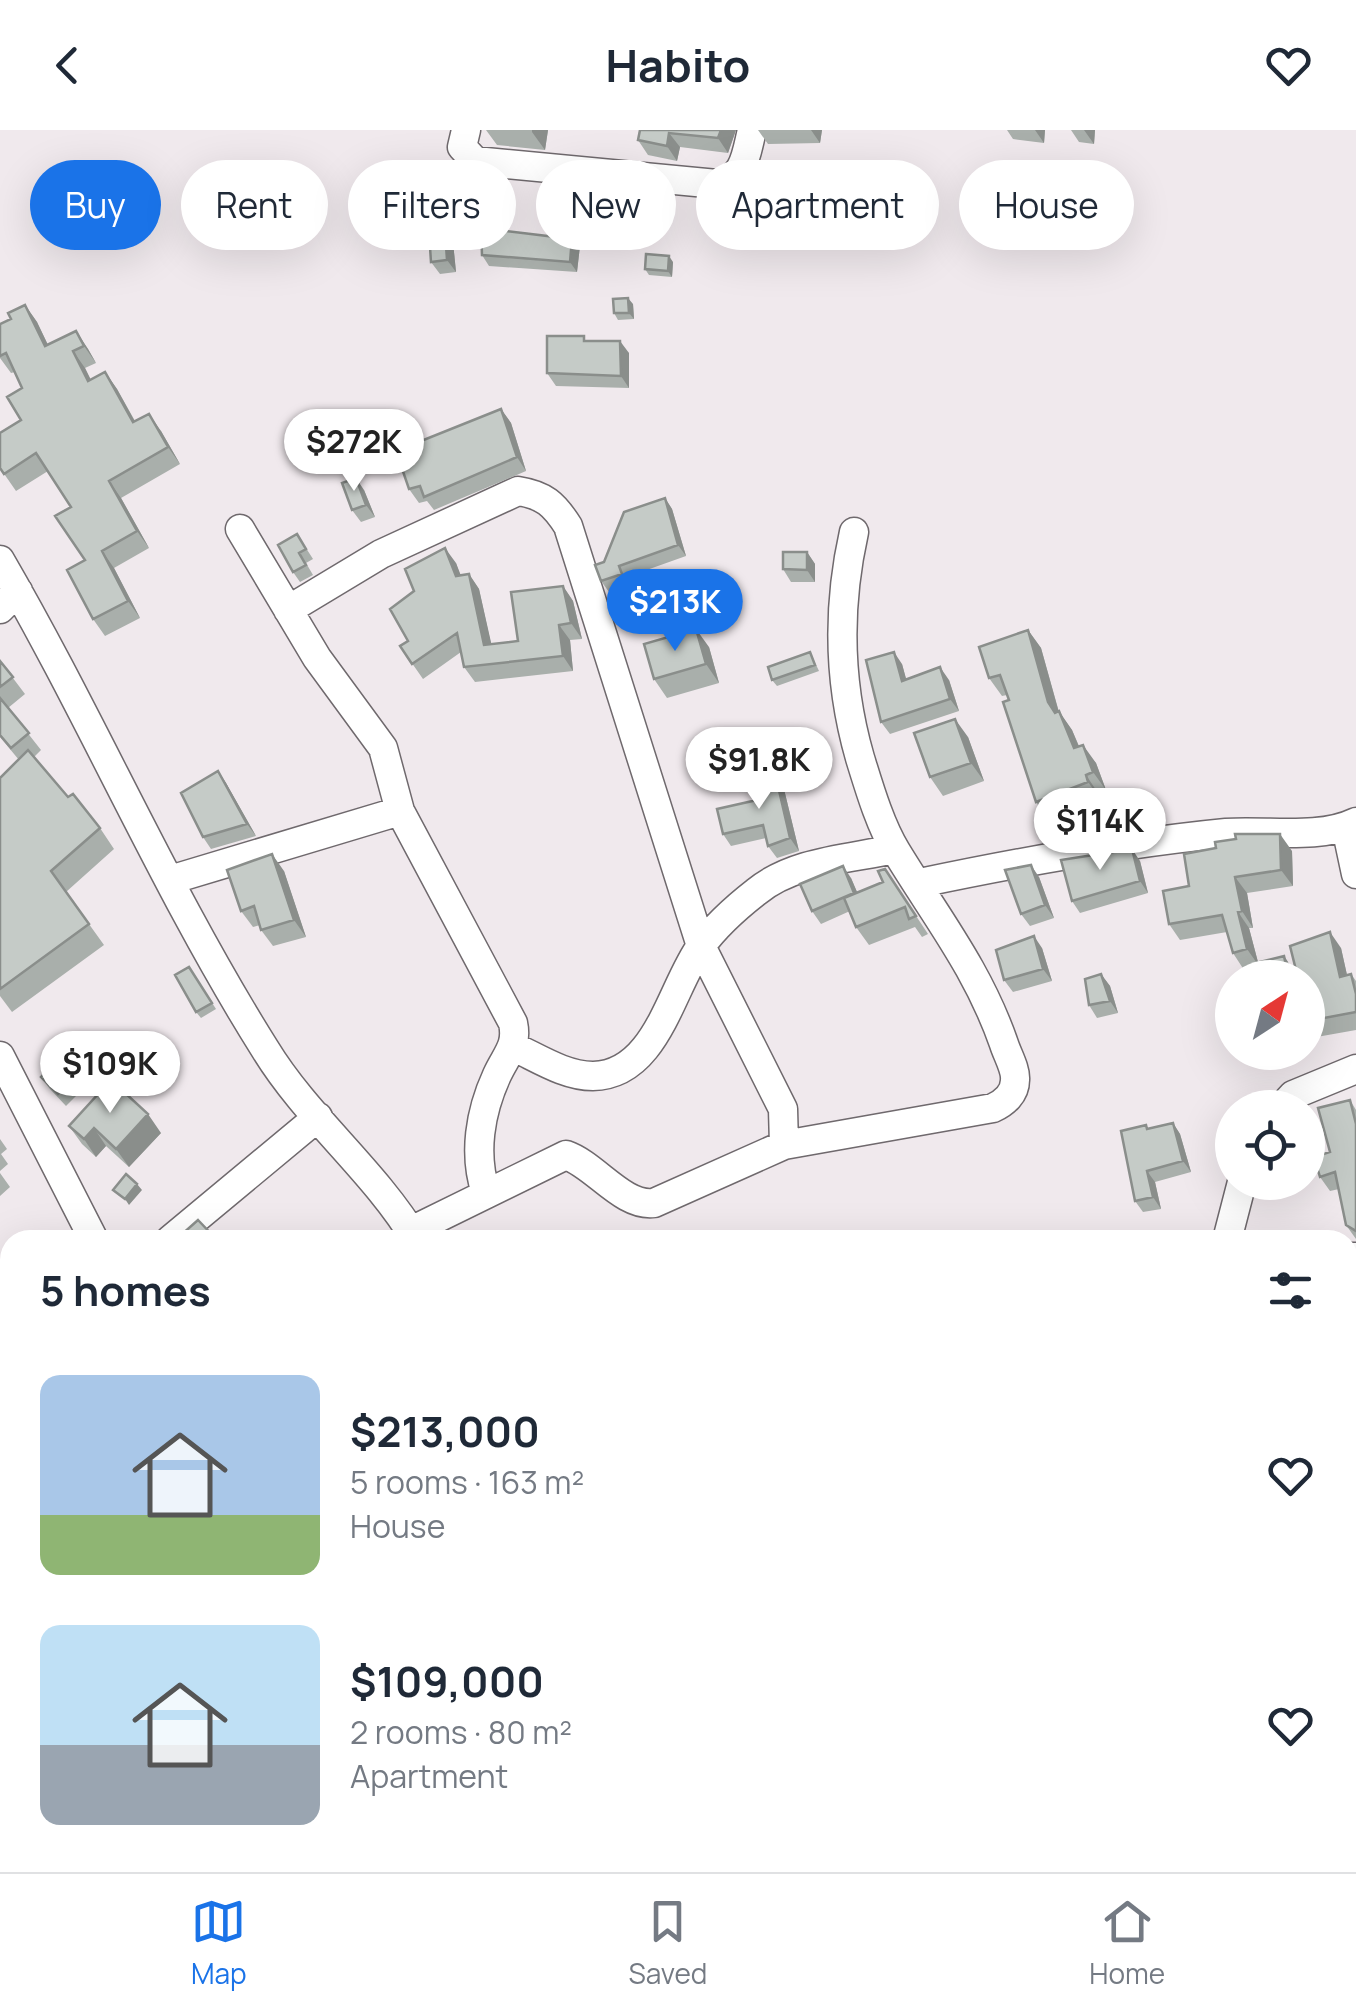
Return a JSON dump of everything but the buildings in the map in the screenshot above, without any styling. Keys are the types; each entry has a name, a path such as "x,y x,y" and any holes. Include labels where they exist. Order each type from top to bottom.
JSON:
{"street":[{"path":"466,130 462,146 475,160 717,184 734,179 742,170 752,130"},
{"path":"288,610 381,554 518,491 541,495 568,526 701,946 783,1110 784,1145"},
{"path":"240,529 288,610 384,748 400,811 513,1023 514,1047 496,1076 478,1145 478,1168 486,1193"},
{"path":"424,1230 486,1193 566,1155 636,1201 654,1203 784,1145 993,1108 1010,1094 1016,1079 996,1023 964,953 894,849 860,758 846,696 841,608 854,532"},
{"path":"0,560 9,600 232,996 270,1057 409,1230"},
{"path":"170,880 400,811"},
{"path":"920,883 998,867 1226,834 1351,825 1356,874"},
{"path":"514,1047 568,1072 593,1076 618,1071 638,1054 663,1021 701,946 756,892 797,869 894,849"},
{"path":"0,1056 89,1230"},
{"path":"1305,1090 1356,1069"},
{"path":"182,1230 318,1117"},
{"path":"1230,1230 1237,1200"}]}
